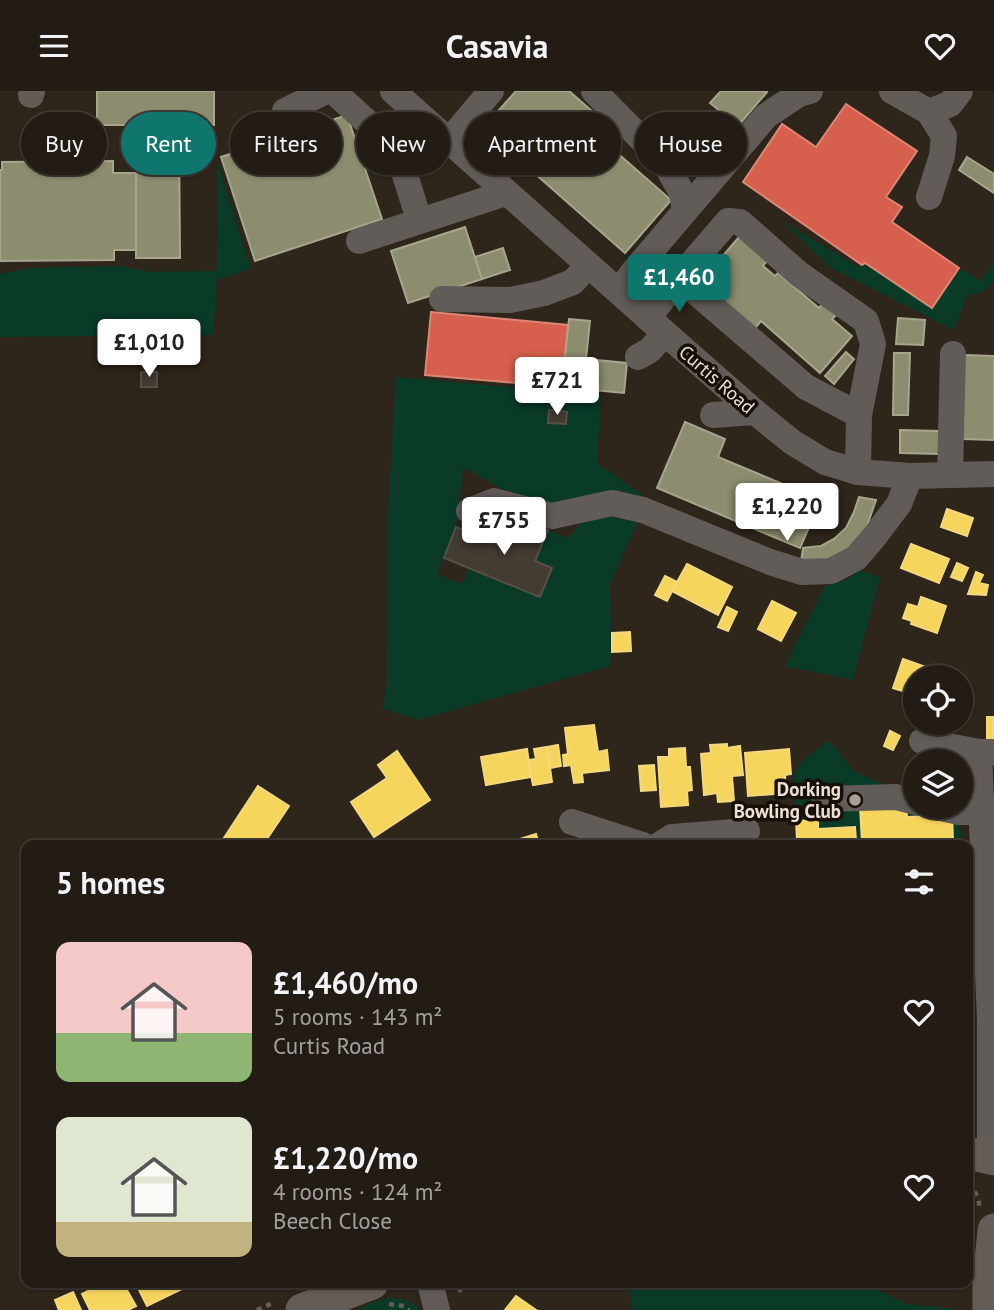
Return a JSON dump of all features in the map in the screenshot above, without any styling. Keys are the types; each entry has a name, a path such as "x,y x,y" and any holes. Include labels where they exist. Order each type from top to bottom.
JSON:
{"main road":[{"path":"989,1310 994,1230"},
{"path":"302,1310 358,1288"}],"street":[{"path":"285,111 326,91"},
{"path":"333,91 379,133 402,165 415,207"},
{"name":"Curtis Road","path":"393,91 417,112"},
{"path":"450,140 491,91"},
{"path":"594,91 665,163 682,193 685,211"},
{"path":"619,291 766,116 799,94 810,91"},
{"path":"892,91 946,102 942,156 929,197"},
{"name":"Curtis Road","path":"450,142 792,442 825,462 858,472 910,475 994,474"},
{"path":"359,241 506,193"},
{"path":"638,356 650,350 657,325 679,278 728,221 740,222 799,274 866,321 873,345 859,415 858,472"},
{"path":"442,299 510,300 544,293 573,282 588,265"},
{"path":"679,278 806,387 859,415"},
{"path":"950,474 953,354"},
{"path":"713,415 755,412"},
{"path":"469,511 494,501 552,516 612,503 643,510 770,562 802,572 831,571 856,558 874,537 899,504 910,475"},
{"path":"922,741 987,752 981,812 992,1034 984,1157"},
{"path":"824,799 903,799"},
{"path":"973,812 981,812"},
{"path":"572,822 628,840"},
{"path":"669,840 747,831"},
{"path":"431,1288 437,1310"}],"green space":[{"path":"218,163 251,269 217,280 213,335 0,337 0,274 29,268 120,266 150,272 217,271"},
{"path":"783,222 858,267 865,263 932,308 959,268 981,281 994,264 994,282 983,292 967,295 954,330 831,268"},
{"path":"396,377 601,395 597,463 648,499 536,506 463,468 456,527 437,574 462,584 469,569 540,597 552,568 535,561 548,530 567,538 582,523 604,516 638,521 610,584 610,666 417,720 382,708 387,684 388,512"},
{"path":"860,570 880,577 853,680 785,666 824,587 850,578"},
{"name":"Dorking Bowling Club","path":"829,740 854,771 903,790 903,819 952,819 960,825 962,840 797,840 793,776 800,763"},
{"path":"622,1288 875,1288 906,1304 951,1310 632,1310 630,1292"},
{"path":"388,1298 409,1302 420,1310 361,1310 367,1304"}],"building: Homes":[{"path":"947,509 973,518 967,536 941,527"},
{"path":"911,544 949,559 939,583 901,568"},
{"path":"957,563 968,568 962,581 951,577"},
{"path":"687,564 732,587 718,615 672,591"},
{"path":"976,572 983,575 979,583 988,585 986,595 968,594"},
{"path":"665,576 677,582 667,601 655,595"},
{"path":"921,597 946,606 937,633 911,624 912,621 903,618 908,604 918,607"},
{"path":"772,601 796,613 781,641 758,629"},
{"path":"727,607 737,612 728,631 718,627"},
{"path":"630,632 631,651 612,652 612,633"},
{"path":"903,659 920,665 903,665 903,691 893,688"},
{"path":"987,717 994,717 994,741 987,740"},
{"path":"594,725 598,752 607,750 609,770 582,773 583,782 574,783 571,765 564,766 563,755 568,754 565,728"},
{"path":"890,731 900,736 893,750 884,746"},
{"path":"727,744 727,748 740,746 743,775 732,776 734,801 718,802 717,793 704,795 701,754 711,753 710,745"},
{"path":"558,745 561,766 550,768 547,747"},
{"path":"547,747 552,782 533,785 528,760 536,759 534,749"},
{"path":"685,748 686,767 690,767 692,790 687,791 688,805 661,807 658,757 669,757 669,749"},
{"path":"527,749 531,777 486,785 481,757"},
{"path":"789,749 791,774 785,775 786,793 748,796 745,753"},
{"path":"397,751 430,800 374,837 351,802 387,778 378,765"},
{"path":"654,765 656,790 641,791 639,766"},
{"path":"258,786 289,806 266,840 223,840"},
{"path":"903,804 903,819 952,819 953,839 862,840 860,806"},
{"path":"818,820 818,829 855,827 856,840 797,840 796,821"},
{"path":"536,834 538,840 520,840"},
{"path":"94,1288 126,1288 136,1306 128,1310 90,1310 82,1294"},
{"path":"138,1288 184,1288 147,1306"},
{"path":"73,1292 81,1310 59,1310 55,1300"},
{"path":"516,1296 536,1310 505,1310"}],"building: Shops":[{"path":"846,104 917,151 886,197 902,207 892,222 959,268 932,308 865,263 862,265 743,182 782,124 816,147"},
{"path":"431,312 568,325 562,387 425,375"}],"building: Industry":[{"path":"97,91 214,91 214,112 121,112 121,125 107,125 107,112 97,112"},
{"path":"516,91 569,91 592,111 591,112 497,112"},
{"path":"721,91 767,92 747,115 747,112 721,112 710,103"},
{"path":"347,115 356,142 356,175 367,175 382,219 255,261 221,157 230,154 230,175 342,175 342,117"},
{"path":"621,156 635,168 635,175 642,175 671,200 625,253 536,175 621,175"},
{"path":"967,157 994,174 994,193 959,170"},
{"path":"107,161 113,161 113,173 136,175 136,250 114,250 114,260 0,261 2,162 21,162 21,175 107,175"},
{"path":"136,175 179,175 180,258 136,258"},
{"path":"465,227 482,279 408,303 391,251"},
{"path":"739,237 767,261 763,266 775,276 778,273 819,308 824,302 837,314 832,319 852,336 820,373 761,321 750,334 691,283 710,261 715,265"},
{"path":"503,248 510,270 482,279 475,257"},
{"path":"898,318 925,320 923,345 896,344"},
{"path":"569,319 590,321 586,359 627,363 624,393 562,387"},
{"path":"846,352 854,359 834,384 825,376"},
{"path":"894,353 910,353 908,415 893,415"},
{"path":"964,355 994,356 994,440 963,439"},
{"path":"685,422 725,439 718,457 821,500 800,548 657,488"},
{"path":"900,430 939,431 939,454 900,453"},
{"path":"859,497 876,500 859,540 841,554 824,561 801,562 803,548 821,546 846,528"}],"building: Other":[{"path":"141,372 157,372 157,387 141,387"},
{"path":"549,410 567,412 566,424 548,423"},
{"path":"517,518 548,530 535,561 552,568 540,597 444,558 456,527 505,547"}],"place":[{"name":"Dorking Bowling Club","path":"855,800"}]}
